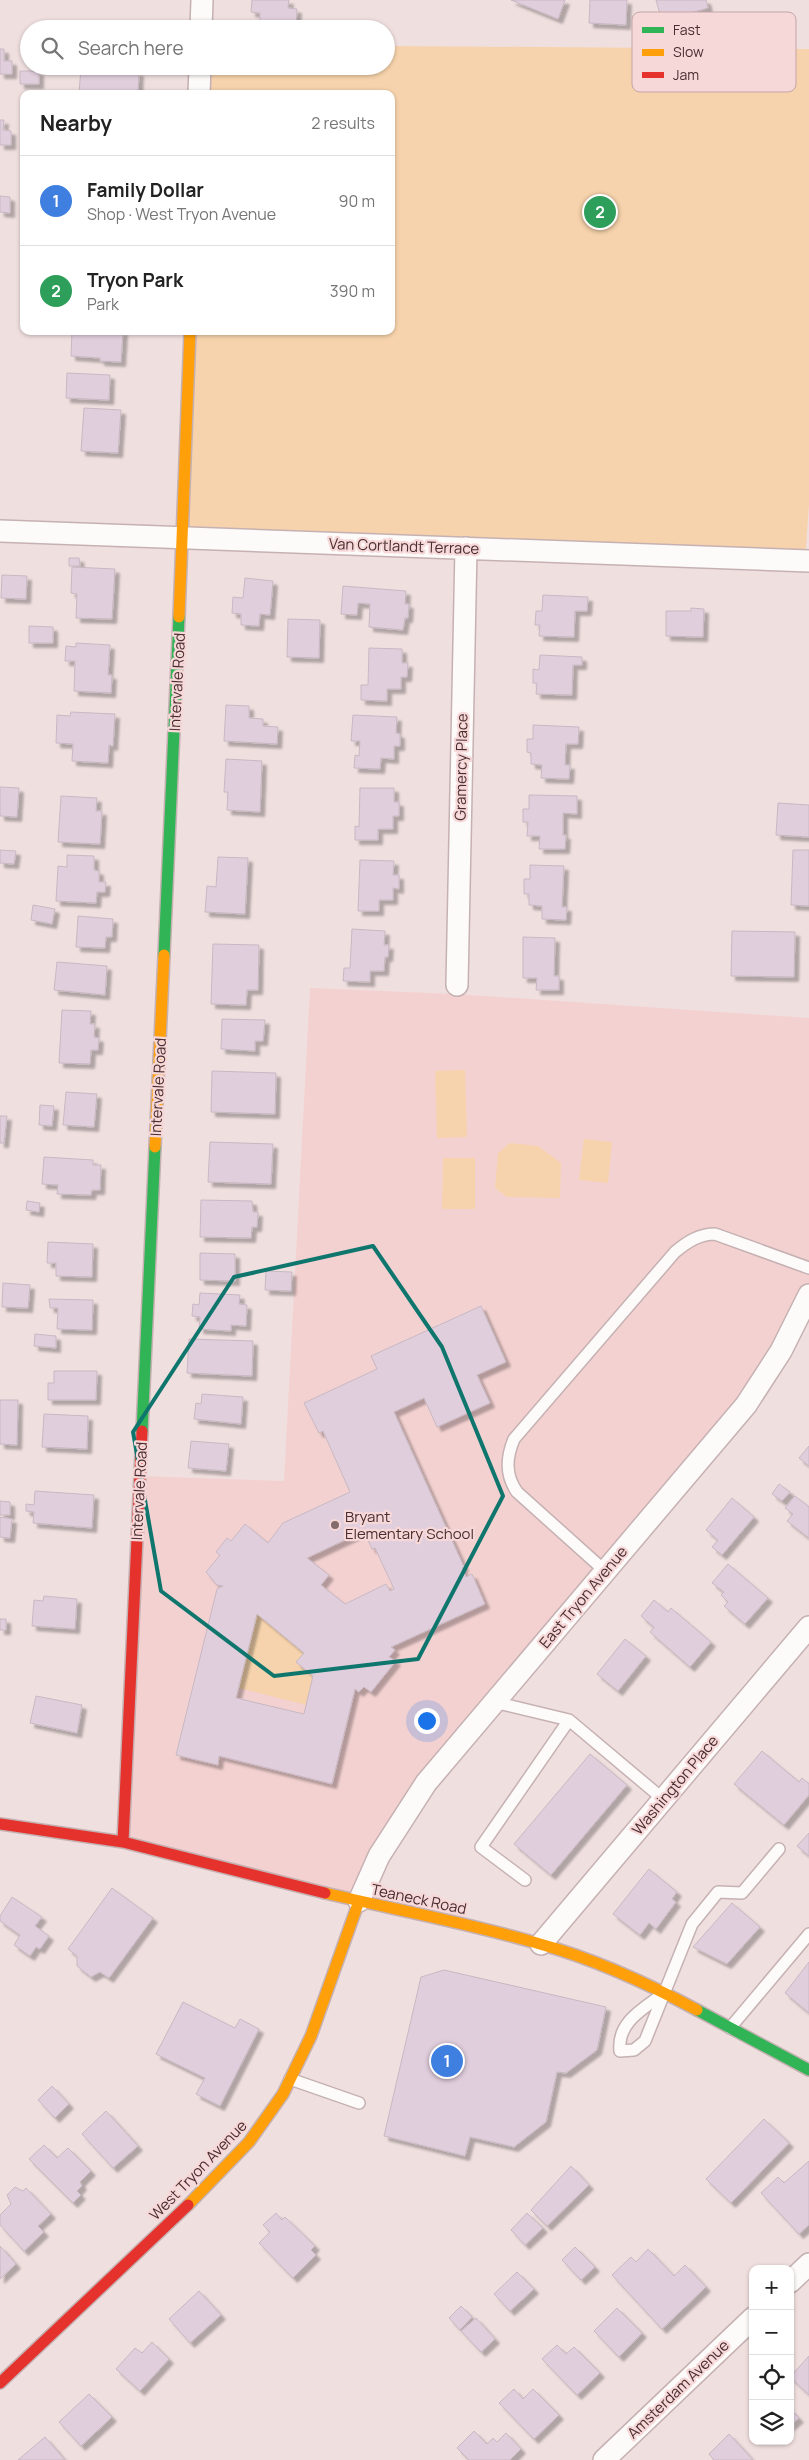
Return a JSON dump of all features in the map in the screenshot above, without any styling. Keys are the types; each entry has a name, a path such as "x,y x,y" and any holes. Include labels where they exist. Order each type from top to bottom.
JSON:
{"street":[{"path":"201,20 202,0"},
{"path":"199,90 200,75"},
{"name":"Intervale Road","path":"123,1842 183,538 190,335"},
{"name":"Van Cortlandt Terrace","path":"0,531 809,561"},
{"name":"Gramercy Place","path":"457,985 466,548"},
{"name":"East Tryon Avenue","path":"359,1902 379,1856 426,1783 746,1405 781,1351 809,1295"},
{"name":"Washington Place","path":"541,1944 809,1627"},
{"name":"Teaneck Road","path":"0,1824 123,1842 359,1902 475,1927 541,1944 598,1964 665,1993 809,2070"},
{"name":"West Tryon Avenue","path":"0,2383 205,2188 249,2142 283,2094 311,2036 359,1902"},
{"path":"794,2278 809,2264"},
{"name":"Amsterdam Avenue","path":"604,2460 749,2322"}],"lane":[{"path":"605,1571 517,1492 511,1484 507,1459 514,1439 675,1252 684,1244 706,1234 715,1234 809,1268"},
{"path":"494,1702 569,1720 663,1799"},
{"path":"525,1880 481,1847 569,1720"},
{"path":"665,1993 628,2021 619,2040 620,2051 634,2050 645,2041 665,1993 692,1924 718,1892 742,1893 779,1849"},
{"path":"730,2028 809,1934"},
{"path":"290,2079 359,2103"}],"highlighted area":[{"path":"373,1246 442,1347 503,1496 418,1659 274,1676 161,1591 133,1432 234,1277"}],"shaded area":[{"path":"395,46 632,48 632,92 796,92 796,49 809,49 809,504 805,561 183,538 190,335 395,335 395,90 199,90 200,75 395,75"},
{"path":"310,988 455,994 809,1018 809,1295 781,1351 426,1783 359,1901 123,1842 140,1476 284,1481"},
{"path":"465,1070 467,1137 437,1138 435,1071"},
{"path":"584,1139 612,1142 608,1183 579,1180"},
{"path":"510,1143 538,1146 561,1163 560,1198 507,1197 495,1188 498,1153"},
{"path":"443,1158 475,1158 475,1209 442,1209"},
{"path":"257,1614 304,1653 297,1663 313,1676 306,1705 239,1688"}],"building":[{"path":"252,0 289,0 288,8 297,9 296,20 260,20 260,13 251,12"},
{"path":"511,0 565,0 558,19"},
{"path":"590,0 627,0 626,25 589,23"},
{"path":"656,0 706,0 708,8 694,12 659,12"},
{"path":"0,49 4,49 4,61 12,61 12,74 0,74"},
{"path":"20,75 39,75 39,84 20,84"},
{"path":"80,75 139,75 138,90 79,90"},
{"path":"0,120 4,120 3,130 11,131 11,145 0,145"},
{"path":"0,196 10,197 10,213 0,212"},
{"path":"72,335 123,335 121,362 100,361 100,358 71,356"},
{"path":"67,373 110,375 109,400 66,398"},
{"path":"84,408 121,410 118,453 81,451"},
{"path":"69,558 79,558 80,566 69,566"},
{"path":"72,567 115,569 112,619 76,618 77,594 71,593"},
{"path":"2,575 27,576 26,599 1,598"},
{"path":"245,578 273,581 270,615 260,614 259,626 241,625 241,614 232,613 233,597 243,598"},
{"path":"343,586 406,591 405,604 409,604 408,618 405,618 403,630 369,627 370,604 358,603 357,615 341,614"},
{"path":"543,595 588,597 587,611 575,611 574,637 539,636 540,625 535,625 536,611 542,611"},
{"path":"691,608 704,609 703,637 666,636 666,611 691,611"},
{"path":"288,619 320,620 319,658 287,657"},
{"path":"29,626 53,627 53,643 29,643"},
{"path":"76,643 110,645 108,675 112,675 111,693 74,691 75,661 65,661 66,646 76,647"},
{"path":"369,648 402,649 402,663 408,663 407,677 401,677 401,689 387,689 387,701 361,700 361,685 368,685"},
{"path":"540,655 582,657 582,665 573,665 572,695 536,694 537,683 533,683 533,669 539,670"},
{"path":"226,705 249,706 249,718 263,719 263,726 278,727 277,744 224,741"},
{"path":"71,712 115,714 113,746 109,745 108,763 72,761 73,744 56,743 57,715 70,716"},
{"path":"353,715 397,717 396,733 400,734 400,746 394,746 394,759 381,758 380,769 354,768 355,755 359,756 360,741 351,741"},
{"path":"533,725 579,727 578,744 566,744 565,765 570,765 569,779 541,778 542,765 531,764 531,753 527,752 527,739 533,739"},
{"path":"226,759 262,761 260,812 227,810 228,792 224,792"},
{"path":"0,787 19,788 17,817 0,816"},
{"path":"360,788 394,788 394,802 399,802 399,816 393,816 393,829 378,829 378,840 355,840 355,826 359,827"},
{"path":"529,795 577,796 577,814 563,813 563,835 566,835 565,849 539,849 540,836 527,836 528,822 523,822 523,809 529,809"},
{"path":"61,796 97,798 96,811 102,811 100,844 58,842"},
{"path":"778,803 809,805 809,837 776,835"},
{"path":"0,850 16,851 14,864 0,863"},
{"path":"793,850 809,850 809,906 791,905"},
{"path":"67,855 94,856 94,870 99,871 99,882 106,882 105,892 97,892 96,903 56,901 58,866 67,867"},
{"path":"218,857 248,858 245,914 205,912 207,886 216,887"},
{"path":"360,860 394,861 393,875 399,875 399,889 393,888 393,900 379,900 379,911 358,911"},
{"path":"530,865 564,866 562,907 567,907 566,920 542,919 542,906 529,905 529,894 524,894 524,879 530,879"},
{"path":"33,905 55,909 52,924 31,920"},
{"path":"78,916 113,919 112,937 106,937 105,948 76,947"},
{"path":"352,929 385,931 384,945 389,945 388,957 385,957 384,971 370,971 370,982 343,981 344,968 350,968"},
{"path":"732,931 795,932 794,977 731,976"},
{"path":"523,937 555,938 554,976 559,976 559,990 536,990 537,978 523,978"},
{"path":"213,944 259,945 258,990 247,990 246,1005 211,1004"},
{"path":"57,962 107,966 105,995 54,990"},
{"path":"62,1010 91,1011 90,1024 95,1024 94,1037 99,1038 98,1050 91,1050 90,1064 59,1063"},
{"path":"222,1019 265,1020 263,1041 255,1041 255,1051 221,1049"},
{"path":"212,1071 276,1073 275,1114 211,1112"},
{"path":"66,1092 97,1094 94,1127 63,1125"},
{"path":"40,1105 54,1106 52,1126 39,1125"},
{"path":"0,1116 7,1116 4,1143 0,1143"},
{"path":"210,1142 273,1144 271,1184 208,1182"},
{"path":"44,1157 93,1160 93,1165 101,1165 100,1190 92,1190 91,1195 57,1194 58,1185 42,1184"},
{"path":"201,1200 252,1201 253,1212 258,1212 257,1227 252,1227 251,1238 200,1237"},
{"path":"27,1201 40,1203 39,1212 26,1210"},
{"path":"48,1242 93,1244 92,1277 56,1276 56,1263 47,1263"},
{"path":"200,1253 235,1254 235,1281 200,1280"},
{"path":"266,1271 292,1272 291,1291 265,1290"},
{"path":"3,1283 30,1285 28,1308 2,1307"},
{"path":"200,1293 240,1295 239,1304 247,1305 246,1326 231,1325 231,1331 199,1329 200,1317 192,1316 193,1304 199,1305"},
{"path":"49,1299 93,1300 92,1330 57,1329 58,1308 50,1308"},
{"path":"481,1306 506,1362 477,1375 490,1403 437,1427 424,1398 394,1412 464,1567 462,1568 466,1577 472,1574 485,1604 391,1647 395,1650 389,1657 396,1661 371,1692 364,1687 359,1692 355,1689 332,1784 219,1756 218,1765 176,1755 217,1589 223,1586 217,1585 206,1572 220,1555 216,1552 227,1538 231,1541 245,1524 268,1543 283,1523 350,1492 323,1431 319,1433 304,1403 377,1369 371,1356","holes":["364,1531 372,1549 375,1548 394,1589 390,1591 386,1584 345,1604 321,1585 329,1575 307,1558","257,1614 304,1653 296,1662 313,1676 304,1714 236,1698"]},
{"path":"35,1334 56,1336 56,1348 34,1346"},
{"path":"189,1339 253,1341 252,1376 187,1373"},
{"path":"54,1371 97,1371 96,1400 48,1400 48,1383 54,1383"},
{"path":"202,1394 243,1397 241,1424 194,1419 196,1403 201,1404"},
{"path":"0,1400 18,1400 17,1445 0,1444"},
{"path":"44,1414 88,1416 87,1449 42,1447"},
{"path":"191,1441 229,1444 226,1471 188,1468"},
{"path":"809,1446 809,1466 799,1458"},
{"path":"779,1484 790,1492 782,1501 772,1494"},
{"path":"35,1491 94,1495 92,1528 33,1523 34,1512 26,1511 26,1504 34,1505"},
{"path":"795,1496 809,1507 809,1538 787,1521 793,1514 785,1508"},
{"path":"732,1498 754,1517 722,1555 712,1547 718,1540 706,1530"},
{"path":"0,1501 10,1502 10,1515 0,1515"},
{"path":"0,1517 12,1519 10,1538 0,1537"},
{"path":"728,1564 768,1598 745,1624 724,1606 728,1602 721,1595 724,1592 712,1583"},
{"path":"44,1596 77,1599 75,1629 32,1626 34,1600 43,1601"},
{"path":"654,1600 668,1612 671,1608 711,1642 690,1667 650,1632 654,1627 641,1616"},
{"path":"0,1619 6,1619 6,1630 0,1630"},
{"path":"625,1639 646,1656 618,1691 597,1674"},
{"path":"36,1696 82,1705 77,1733 30,1723"},
{"path":"762,1751 799,1782 802,1778 809,1784 809,1795 784,1825 734,1784"},
{"path":"590,1754 627,1785 551,1875 514,1844"},
{"path":"809,1833 809,1856 797,1846"},
{"path":"649,1869 677,1892 672,1899 676,1902 656,1929 649,1923 640,1935 613,1914"},
{"path":"112,1888 153,1918 109,1978 100,1972 91,1977 77,1966 77,1956 68,1949"},
{"path":"12,1897 42,1917 35,1926 49,1936 40,1949 36,1947 30,1956 14,1945 20,1935 0,1921 0,1916"},
{"path":"732,1903 760,1927 727,1964 693,1947"},
{"path":"809,1962 809,2013 785,1993"},
{"path":"444,1970 606,2007 597,2050 566,2073 557,2072 546,2122 514,2147 470,2137 465,2156 384,2136 421,1977"},
{"path":"183,2002 235,2028 240,2019 259,2029 220,2106 196,2094 205,2078 156,2054"},
{"path":"52,2086 69,2104 55,2118 38,2100"},
{"path":"106,2111 138,2146 113,2168 82,2134"},
{"path":"764,2119 789,2143 731,2203 706,2179"},
{"path":"44,2145 57,2158 68,2148 91,2171 80,2182 82,2186 77,2191 81,2195 73,2203 29,2159"},
{"path":"809,2161 809,2225 799,2234 761,2193 778,2177 784,2183"},
{"path":"571,2166 589,2185 547,2226 531,2210"},
{"path":"15,2187 23,2191 26,2188 51,2214 38,2226 44,2232 24,2251 0,2225 0,2215 11,2204 7,2195"},
{"path":"276,2213 282,2220 285,2217 315,2246 311,2250 316,2255 293,2278 259,2243 270,2232 263,2225"},
{"path":"527,2213 543,2228 525,2245 511,2230"},
{"path":"0,2246 16,2264 0,2279"},
{"path":"575,2247 595,2267 581,2280 562,2260"},
{"path":"648,2249 674,2276 685,2265 706,2287 662,2329 612,2275 631,2257 636,2262"},
{"path":"517,2272 534,2289 510,2311 494,2294"},
{"path":"199,2291 221,2315 190,2343 169,2319"},
{"path":"461,2306 472,2317 460,2330 449,2318"},
{"path":"617,2308 642,2333 619,2357 594,2331"},
{"path":"476,2318 495,2339 481,2352 461,2331"},
{"path":"152,2342 169,2359 140,2391 116,2369 135,2348 142,2353"},
{"path":"557,2345 566,2354 574,2347 600,2373 577,2395 542,2359"},
{"path":"809,2356 809,2395 794,2381 794,2373"},
{"path":"514,2389 523,2399 533,2389 559,2415 534,2439 499,2403"},
{"path":"89,2394 112,2417 81,2446 59,2422"},
{"path":"794,2413 799,2418 794,2422"},
{"path":"474,2431 487,2444 493,2438 497,2442 506,2433 521,2449 510,2460 469,2460 457,2448"},
{"path":"729,2434 753,2460 714,2460 709,2454"},
{"path":"45,2437 65,2460 18,2460"}],"traffic: fast":[{"path":"164,955 179,617"},
{"path":"142,1431 155,1147"},
{"path":"697,2010 809,2070"}],"traffic: slow":[{"path":"179,617 190,335"},
{"path":"155,1147 164,955"},
{"path":"325,1893 513,1936 560,1950 620,1972 697,2010"},
{"path":"188,2205 249,2142 283,2094 311,2036 359,1901"}],"traffic: jam":[{"path":"123,1842 142,1431"},
{"path":"0,1824 123,1842 325,1893"},
{"path":"0,2383 188,2205"}],"place":[{"name":"Tryon Park","path":"600,212"},
{"name":"Bryant Elementary School","path":"335,1525"},
{"name":"Family Dollar","path":"447,2061"}]}
